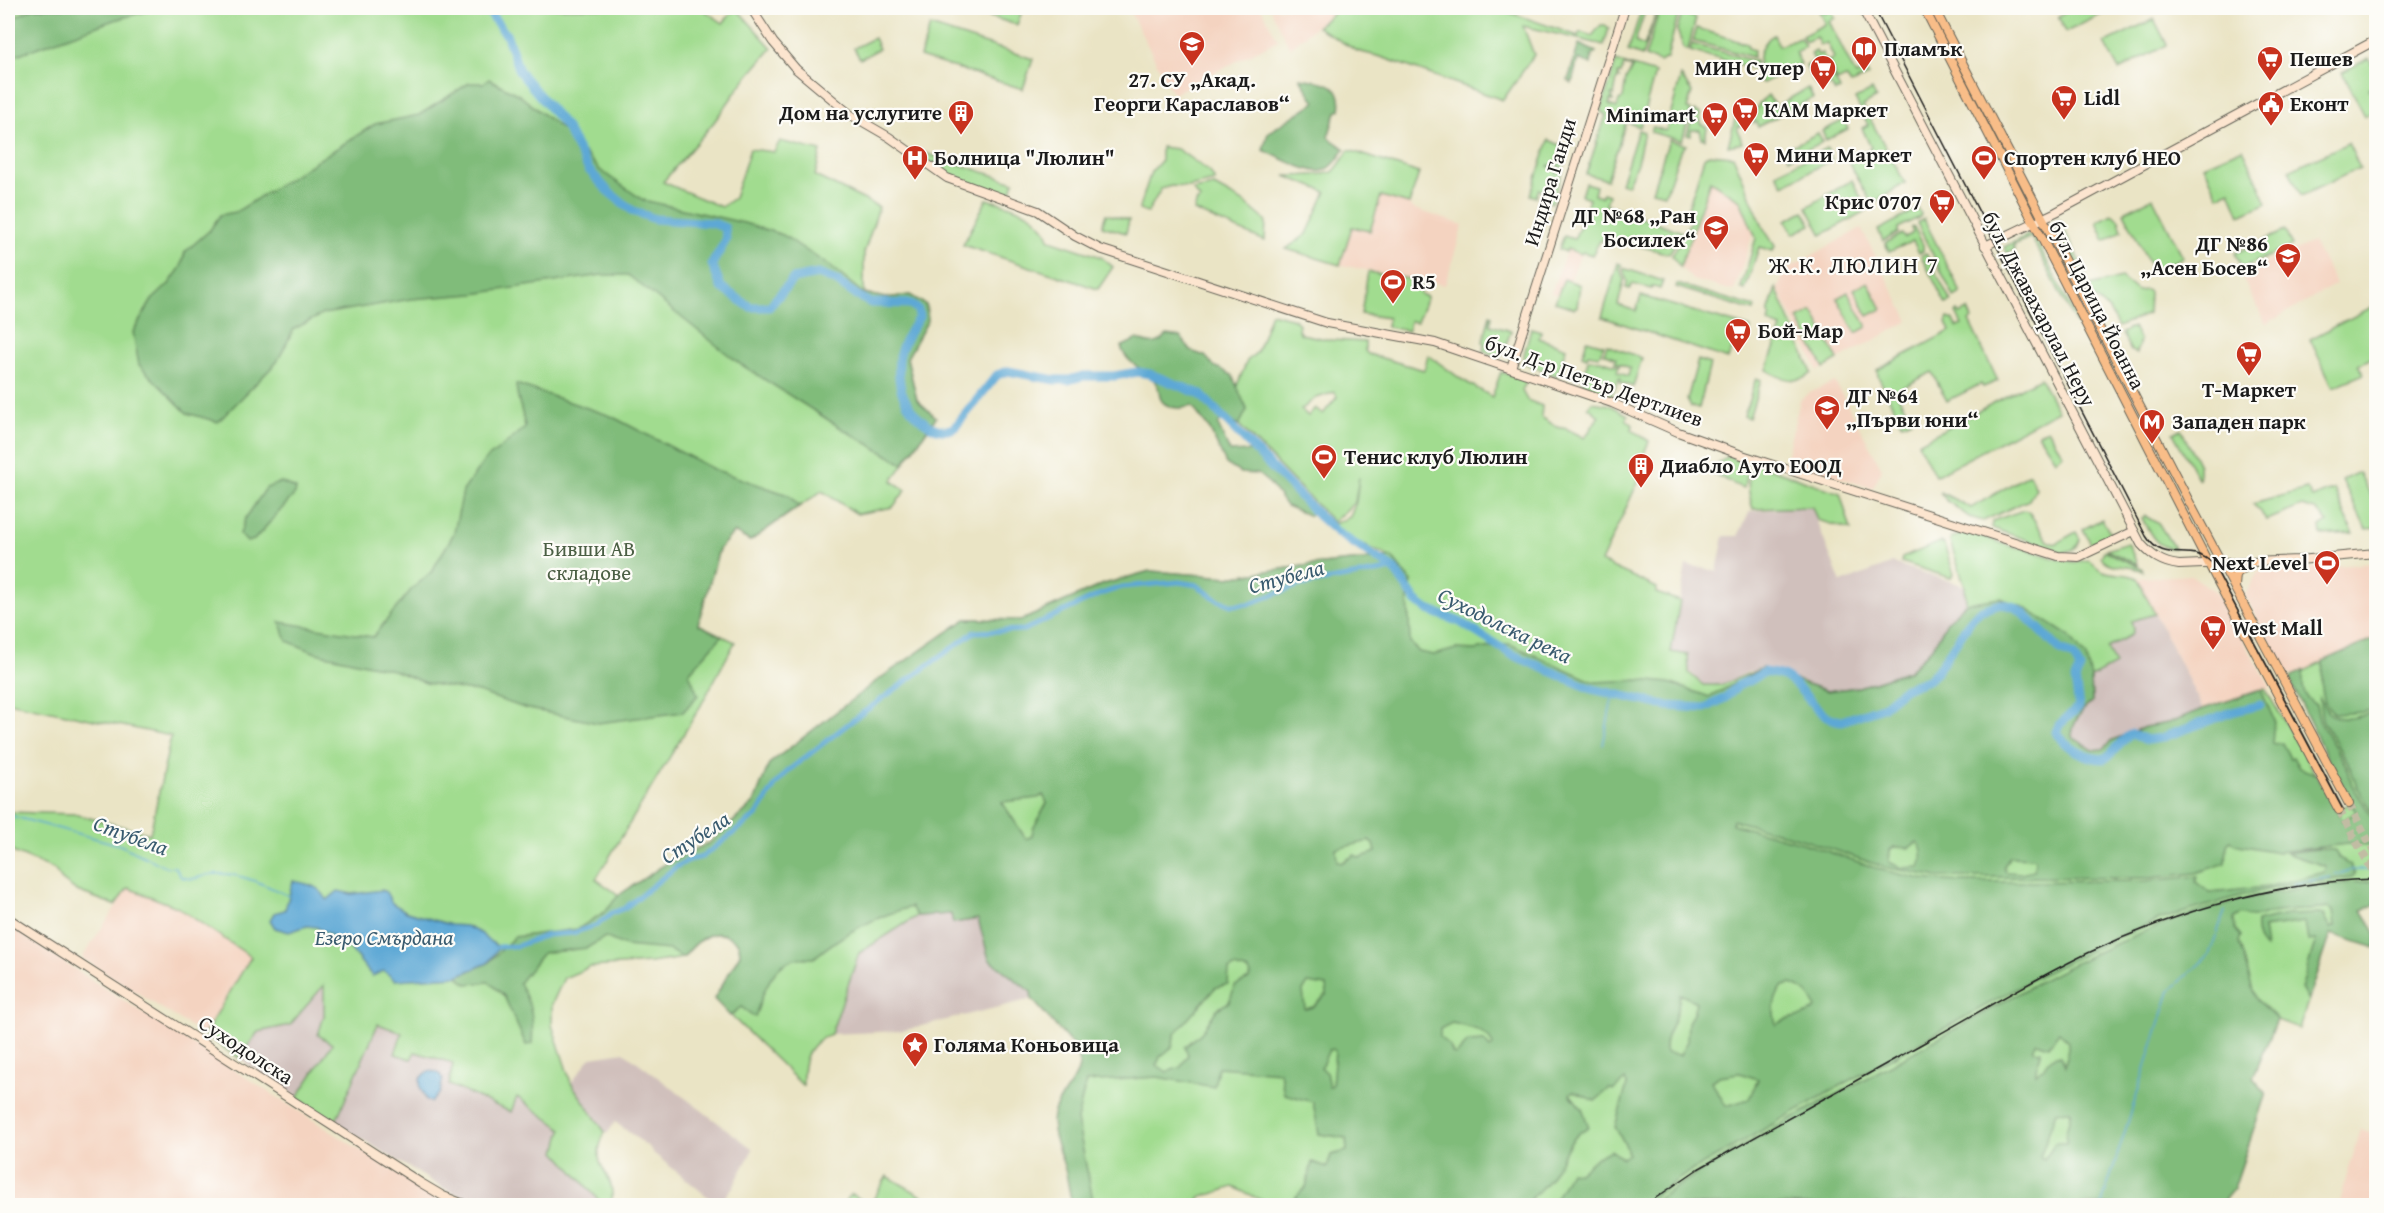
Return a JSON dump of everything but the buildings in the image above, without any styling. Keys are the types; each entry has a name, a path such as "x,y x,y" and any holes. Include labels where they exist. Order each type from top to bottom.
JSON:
{"main road":[{"name":"бул. Царица Йоанна","path":"1924,8 2349,804"},
{"name":"бул. Царица Йоанна","path":"1934,8 2209,564 2339,810"},
{"path":"2235,589 2236,574 2252,562"}],"street":[{"name":"бул. Д-р Петър Дертлиев","path":"751,8 773,42 812,84 851,115 897,142 933,170 947,178 1038,211 1087,243 1124,257 1327,323 1435,343 1612,403 1678,432 1734,452 2058,556 2079,557 2134,531"},
{"name":"Индира Ганди","path":"1511,368 1625,8"},
{"name":"бул. Джавахарлал Неру","path":"1862,8 2134,531"},
{"path":"1985,246 2376,40"},
{"path":"2134,531 2141,544 2159,560 2172,564 2222,564 2376,553"},
{"name":"Суходолска","path":"8,918 421,1183 443,1196 469,1206"}],"shaded area":[{"name":"27. СУ „Акад. Георги Караславов“","path":"1128,8 1261,8 1278,40 1173,94"},
{"path":"1270,8 1337,8 1290,48"},
{"name":"ДГ №68 „Ран Босилек“","path":"1710,180 1740,200 1754,231 1734,291 1693,280 1680,267"},
{"path":"1381,196 1463,225 1445,285 1340,265 1352,227 1370,231"},
{"path":"1861,228 1909,321 1818,371 1778,289 1784,271"},
{"name":"ДГ №86 „Асен Босев“","path":"2313,242 2336,284 2266,324 2240,274"},
{"path":"1567,249 1581,254 1570,281 1563,279 1558,295 1551,293"},
{"name":"ДГ №64 „Първи юни“","path":"1835,382 1882,469 1873,488 1785,462 1800,400 1809,393"},
{"path":"1811,507 1841,583 1893,563 1965,586 1966,603 1947,622 1933,647 1909,670 1859,687 1827,691 1780,673 1750,671 1722,685 1703,685 1671,652 1686,565 1717,571 1724,536 1738,536 1750,511"},
{"path":"2376,563 2376,638 2293,676 2285,674 2245,595 2258,572"},
{"name":"West Mall","path":"2191,575 2216,592 2271,688 2203,709 2137,578"},
{"path":"2155,614 2203,709 2168,723 2145,727 2113,740 2103,749 2088,748 2072,738 2072,728 2085,707 2092,702 2091,678 2107,648 2130,621"},
{"path":"128,888 177,907 251,957 204,1035 82,958"},
{"path":"951,914 953,923 979,919 989,959 1031,992 1032,999 901,1031 831,1034 859,953 917,916"},
{"path":"8,926 87,977 447,1205 8,1205"},
{"path":"324,984 324,1016 318,1034 332,1044 297,1098 239,1058 258,1032 290,1025"},
{"path":"378,1024 402,1033 395,1054 415,1052 454,1063 449,1085 511,1112 517,1097 563,1129 556,1152 603,1205 499,1205 463,1197 443,1188 335,1123"},
{"path":"624,1052 753,1149 733,1187 718,1205 615,1122 607,1134 571,1083 591,1057"},
{"path":"2361,1129 2376,1134 2376,1205 2338,1205"}],"green space":[{"name":"Бивши АВ складове","path":"8,8 701,8 723,23 736,8 772,48 663,182 721,207 734,198 750,149 774,152 780,141 821,151 815,176 879,207 864,253 864,293 885,298 910,295 926,305 928,320 907,358 917,400 936,417 892,481 906,490 893,507 857,514 822,491 750,541 734,532 719,549 698,624 735,642 700,707 596,879 619,895 670,861 709,843 754,803 769,764 875,682 966,619 1022,620 1104,584 1150,571 1228,577 1390,557 1354,540 1333,524 1350,517 1356,502 1359,477 1355,502 1333,522 1239,425 1247,409 1236,388 1247,361 1257,352 1271,313 1294,319 1299,324 1298,330 1301,334 1331,340 1365,342 1365,351 1368,354 1424,370 1428,355 1461,379 1492,397 1501,372 1527,380 1522,391 1527,400 1542,406 1541,417 1557,427 1585,438 1599,416 1588,407 1592,402 1610,405 1628,415 1626,419 1633,425 1632,430 1649,441 1639,466 1644,469 1601,562 1657,588 1656,593 1680,601 1671,652 1688,655 1689,673 1703,685 1722,685 1762,668 1827,691 1859,687 1909,670 1933,647 1947,622 1966,603 1965,586 1950,542 1951,538 1970,531 1982,533 1981,536 2018,549 2020,547 2074,562 2089,560 2105,572 2137,578 2155,614 2131,621 2133,629 2131,635 2107,648 2115,665 2091,678 2092,703 2078,718 2073,728 2072,738 2093,750 2103,749 2113,740 2145,727 2168,723 2265,689 2337,811 2349,804 2290,680 2293,676 2376,638 2376,904 2362,910 2331,934 2299,1028 2277,1020 2253,1078 2266,1093 2234,1188 2220,1205 1274,1206 1233,1187 1199,1198 1197,1205 1094,1205 1085,1181 1053,1126 1056,1106 1078,1070 1079,1060 1076,1049 1032,999 1031,992 989,959 979,919 953,923 951,914 917,916 859,953 831,1034 816,1043 807,1054 803,1069 803,1086 714,999 740,954 739,944 723,934 702,939 683,958 590,967 564,978 552,1004 552,1025 571,1083 605,1132 599,1155 612,1193 611,1205 603,1205 556,1152 562,1129 517,1097 511,1112 449,1085 453,1063 415,1052 411,1059 395,1054 402,1033 378,1024 335,1123 297,1098 332,1044 318,1035 324,1016 324,985 290,1025 258,1032 239,1058 204,1035 251,957 177,907 128,888 115,905 77,891 62,880 54,869 8,850 8,812 75,814 150,834 171,736 8,702","holes":["1335,392 1337,397 1323,414 1315,408 1308,416 1301,410 1314,399"]},
{"path":"34,8 159,8 114,20 8,58 8,20"},
{"path":"962,8 1023,8 1017,25"},
{"path":"1339,8 1497,8 1578,36 1580,32 1592,36 1601,25 1609,28 1604,45 1523,26 1534,55 1503,100 1381,57 1357,51 1317,27"},
{"path":"1642,8 1646,8 1635,42 1644,46 1658,8 1642,56 1628,51"},
{"path":"1660,8 1679,11 1667,58 1660,62 1645,57"},
{"path":"2075,8 2114,8 2066,32 2058,16"},
{"path":"1823,9 1826,13 1831,10 1835,18 1829,21 1856,76 1865,72 1860,62 1862,62 1869,76 1851,84 1846,77 1837,81 1828,61 1834,58 1827,43 1820,45 1816,37 1805,42 1802,36 1825,24 1819,11"},
{"path":"1682,13 1696,18 1688,50 1684,49 1677,30"},
{"path":"2154,19 2167,45 2119,70 2104,43"},
{"path":"930,26 1033,59 1023,89 920,57"},
{"path":"1697,28 1747,44 1748,48 1754,50 1753,57 1693,41"},
{"path":"1774,35 1779,46 1800,38 1805,47 1795,52 1801,64 1763,83 1758,81 1759,55 1764,44"},
{"path":"874,38 879,49 860,59 854,48"},
{"path":"1579,44 1596,52 1592,56 1591,64 1578,59 1572,83 1568,80"},
{"path":"1692,44 1755,61 1755,69 1690,51"},
{"path":"1816,51 1818,55 1822,53 1826,61 1820,64 1826,62 1840,90 1835,92 1831,85 1826,87 1823,82 1816,85 1808,71 1813,67 1807,69 1806,66 1817,59 1814,59 1811,54"},
{"path":"2369,58 2376,73 2376,84 2369,88 2376,103 2376,110 2365,116 2342,72"},
{"path":"1616,61 1655,73 1640,127 1626,122 1607,180 1586,174 1606,115 1601,112","holes":["1624,65 1633,67 1626,79 1623,98 1619,100 1617,108 1609,105 1610,100 1613,101 1611,95 1614,95 1617,79 1620,78 1618,74 1621,74"]},
{"path":"1681,76 1692,92 1687,109 1691,110 1682,141 1651,132 1653,127 1666,131"},
{"path":"1300,78 1323,82 1335,88 1341,101 1340,110 1336,112 1328,137 1345,149 1332,165 1321,171 1300,167 1263,150 1268,133 1315,102"},
{"path":"489,79 519,95 569,135 600,170 643,200 744,223 783,235 831,267 863,293 885,298 910,295 926,305 928,320 907,358 917,400 936,417 903,464 740,364 628,275 602,275 473,294 411,299 323,314 294,329 277,362 218,422 187,413 139,365 133,332 152,300 169,284 181,267 185,252 210,230 220,215 236,212 375,124 419,115 469,83 483,83"},
{"path":"1808,88 1813,98 1783,114 1778,105"},
{"path":"1872,90 1876,98 1863,106 1905,183 1872,204 1848,161 1871,148 1862,128 1868,125 1855,99"},
{"path":"1768,95 1780,115 1758,127 1757,122 1753,123 1754,115 1759,104"},
{"path":"1694,111 1700,113 1701,123 1707,128 1705,139 1702,138 1700,130 1691,130 1691,136 1687,135"},
{"path":"1737,112 1750,114 1748,123 1737,127 1742,143 1728,146"},
{"path":"1844,120 1848,129 1826,140 1822,131"},
{"path":"1638,130 1644,132 1637,163 1627,185 1621,183"},
{"path":"1818,133 1823,142 1789,158 1784,150"},
{"path":"1549,140 1569,149 1563,169 1559,168 1559,164 1557,167 1548,166 1557,170 1556,174 1559,170 1563,171 1552,203 1542,199 1544,191 1539,189 1536,197 1530,195"},
{"path":"1669,140 1686,145 1680,151 1664,194 1652,191"},
{"path":"2348,143 2360,168 2301,196 2289,170"},
{"path":"1161,147 1177,149 1210,172 1215,181 1189,187 1171,186 1161,189 1148,212 1139,210 1151,172 1161,161"},
{"path":"1827,148 1832,160 1783,185 1776,173"},
{"path":"2243,148 2267,203 2240,215 2230,191 2218,196 2204,165"},
{"path":"1349,150 1419,173 1409,204 1381,196 1370,231 1352,227 1340,265 1286,249 1307,234 1326,192 1285,176 1334,171"},
{"path":"925,153 1014,182 1009,197 948,176 921,158"},
{"path":"1709,154 1733,156 1764,229 1775,246 1773,251 1759,247 1745,290 1741,288 1756,238 1740,200 1710,181 1680,267 1672,256 1690,222 1687,212 1704,158"},
{"path":"1852,180 1867,210 1822,235 1807,207"},
{"path":"1585,183 1596,186 1594,195 1601,197 1603,193 1609,195 1606,204 1682,232 1669,254 1614,239 1600,241 1592,255 1559,249 1564,236 1574,239 1583,219 1581,218 1583,211 1589,198 1581,195"},
{"path":"1214,186 1245,203 1266,221 1265,241 1194,211 1200,199 1193,190"},
{"path":"2153,198 2183,257 2153,272 2124,212"},
{"path":"987,199 1016,208 1032,216 1045,230 1050,240 1101,257 1113,267 1098,289 963,245"},
{"path":"1918,209 1920,217 1898,228 1898,233 1883,241 1878,230"},
{"path":"1804,211 1811,225 1793,234 1786,220"},
{"path":"1106,214 1129,220 1126,233 1102,226"},
{"path":"2112,214 2119,220 2122,231 2105,241 2097,222"},
{"path":"1924,219 1961,293 1954,297 1917,223"},
{"path":"2059,219 2086,275 2081,280 2054,228"},
{"path":"1914,227 1923,245 1923,251 1919,253 1913,241 1889,252 1885,243 1902,234 1904,238 1913,233 1911,228"},
{"path":"2285,231 2292,246 2242,268 2235,253"},
{"path":"2030,234 2034,236 2079,323 2076,324 2031,237 2013,245 2015,250 2007,253 2004,247"},
{"path":"1926,253 1951,302 1946,304 1921,256"},
{"path":"1618,263 1622,265 1620,269 1624,280 1618,305 1636,311 1641,296 1751,328 1744,347 1733,348 1728,359 1602,317"},
{"path":"1623,268 1663,281 1660,289 1632,284 1630,289 1626,288 1627,282"},
{"name":"R5","path":"1368,272 1422,281 1420,294 1427,297 1417,322 1410,321 1408,331 1387,327 1388,318 1361,314"},
{"path":"2121,278 2137,291 2149,292 2148,314 2118,327 2109,310 2091,295 2086,287"},
{"path":"1564,279 1580,285 1577,307 1555,302"},
{"path":"1868,282 1882,309 1868,316 1854,289"},
{"path":"1677,284 1755,307 1754,311 1676,287"},
{"path":"1776,288 1812,373 1801,379 1784,378 1767,370 1781,328 1768,323 1770,314 1768,313"},
{"path":"1848,292 1867,327 1856,333 1837,298"},
{"path":"2376,305 2376,365 2371,358 2358,365 2364,374 2333,387 2310,339"},
{"path":"1968,310 1972,319 1969,321 1998,381 1983,387 1981,384 1947,401 1932,372 1896,391 1911,420 1902,424 1877,370 1950,331 1946,323 1948,318 1954,320 1957,327 1962,325 1956,313 1958,311 1960,314"},
{"path":"1813,311 1838,360 1824,368 1798,319"},
{"path":"1490,315 1492,316 1490,325 1511,331 1500,356 1483,351"},
{"path":"2133,327 2140,341 2136,353 2131,351 2122,333"},
{"path":"1531,328 1541,331 1539,338 1566,348 1557,376 1522,362"},
{"path":"1167,335 1181,337 1191,351 1205,356 1214,366 1232,375 1247,410 1239,425 1221,419 1218,425 1230,452 1251,451 1312,513 1310,516 1286,506 1270,484 1258,474 1240,473 1226,464 1210,430 1192,406 1175,408 1163,402 1156,383 1128,359 1121,347 1137,339 1157,343"},
{"path":"1587,340 1604,345 1599,356 1582,355"},
{"path":"1607,345 1642,358 1633,387 1620,382 1619,378 1611,396 1582,383 1588,360 1600,360 1619,366 1617,372 1628,376 1630,368 1615,362 1616,358 1604,353"},
{"path":"1698,360 1710,364 1699,408 1691,407 1687,400"},
{"path":"1756,378 1761,380 1749,418 1744,416"},
{"path":"2040,378 2058,411 1935,476 1918,443"},
{"name":"Бивши АВ складове","path":"516,384 611,416 713,469 788,495 799,506 750,541 734,532 719,549 698,624 722,636 689,673 698,695 683,712 598,723 524,708 478,692 426,683 393,670 316,653 287,641 280,622 373,637 411,590 432,571 454,533 463,491 484,461 525,428"},
{"path":"2047,429 2063,454 2055,460 2038,434"},
{"path":"2181,429 2199,466 2199,480 2173,433"},
{"path":"1728,456 1745,462 1747,470 1744,488 1708,472"},
{"path":"1755,463 1840,493 1851,530 1817,520 1812,507 1753,509 1748,486"},
{"path":"2359,472 2372,498 2376,496 2376,528 2366,529 2342,480"},
{"path":"2029,474 2036,488 2029,500 1983,521 1969,517 1946,500 1940,492 1971,508"},
{"path":"281,482 296,489 295,494 254,540 247,542 240,534 245,519 266,488"},
{"path":"2307,489 2312,498 2334,489 2353,533 2321,535 2320,527 2328,522 2315,510 2302,506 2267,520 2253,504"},
{"path":"2024,510 2029,512 2048,541 2055,544 2076,532 2080,539 2076,547 2062,552 1992,528 1992,521"},
{"path":"2145,516 2159,524 2174,548 2162,546 2154,539 2142,518"},
{"path":"2102,519 2111,535 2091,544 2083,529"},
{"path":"1940,542 1944,544 1954,574 1951,578 1901,562 1902,558"},
{"path":"2128,543 2137,564 2106,550"},
{"path":"2104,551 2142,568 2143,571 2110,564 2101,557"},
{"path":"1392,557 1412,583 1408,594 1410,642 1419,652 1434,655 1456,649 1475,650 1510,644 1594,682 1640,680 1669,683 1710,697 1762,668 1827,691 1859,687 1909,671 1933,647 1947,622 1966,603 2000,598 2022,606 2069,636 2086,657 2091,678 2092,703 2078,718 2073,727 2072,737 2093,750 2103,749 2113,740 2145,727 2168,723 2261,690 2274,720 2272,744 2282,743 2290,758 2293,757 2299,768 2316,774 2343,821 2356,812 2333,771 2290,680 2304,670 2303,685 2306,695 2316,705 2320,722 2348,769 2352,785 2376,823 2376,845 2347,844 2278,852 2239,845 2230,841 2227,845 2226,863 2196,873 2150,878 1938,877 1884,867 1804,840 1733,820 1732,824 1803,843 1882,870 1921,879 1961,882 2146,881 2198,876 2196,882 2210,893 2267,887 2324,872 2325,866 2285,853 2317,849 2334,850 2339,858 2350,864 2355,874 2352,877 2280,887 2243,895 2162,919 2116,938 2041,975 1817,1099 1691,1171 1641,1205 1552,1205 1570,1172 1579,1173 1597,1157 1611,1150 1622,1158 1628,1154 1615,1127 1627,1085 1625,1080 1614,1090 1609,1089 1595,1101 1573,1091 1570,1094 1582,1109 1589,1127 1581,1131 1570,1143 1549,1180 1529,1201 1529,1205 1286,1206 1306,1187 1312,1162 1327,1167 1331,1155 1347,1151 1346,1138 1319,1134 1313,1102 1284,1094 1280,1072 1218,1067 1214,1087 1157,1077 1086,1082 1077,1120 1094,1205 1072,1205 1052,1122 1056,1106 1076,1075 1079,1058 1076,1049 1032,999 1031,992 989,959 978,919 953,923 951,914 917,916 911,907 872,921 836,941 814,958 797,958 787,962 769,982 755,1017 741,1007 730,1016 714,999 740,954 739,944 723,934 708,935 695,944 683,958 669,950 625,946 605,937 587,948 543,953 519,983 527,999 533,1027 532,1044 526,1045 504,996 489,982 467,984 457,976 488,963 514,937 578,929 603,913 619,895 670,861 709,843 754,803 769,764 875,682 966,619 1022,620 1104,584 1150,571 1228,577 1303,566","holes":["1043,795 1047,803 1033,829 1032,836 1026,839 1002,802 1038,798","1369,841 1374,844 1376,852 1359,858 1355,855 1341,863 1337,861 1336,849","1917,842 1922,854 1920,867 1901,868 1889,862 1890,850 1894,847 1909,848","2010,856 2035,859 2034,870 2021,873 2006,872 2004,866","1234,967 1249,971 1251,975 1249,979 1235,986 1229,1002 1217,1009 1202,1032 1185,1047 1188,1055 1181,1067 1167,1072 1157,1065 1160,1057 1172,1047 1175,1034 1215,988 1228,984 1229,970","1308,983 1326,986 1327,994 1313,1007 1305,1009 1303,991","1791,984 1804,990 1816,1008 1812,1012 1776,1025 1774,1015 1778,995 1783,986","1680,994 1696,1002 1688,1022 1687,1041 1680,1055 1666,1053 1665,1048 1666,1038 1676,1014","1452,1023 1482,1032 1493,1046 1490,1048 1484,1041 1468,1042 1456,1055 1440,1037 1440,1029","1333,1049 1335,1051 1332,1085 1329,1087 1326,1072 1321,1067 1329,1050","1739,1073 1758,1079 1749,1099 1726,1106 1711,1081 1719,1076"]},
{"path":"2376,638 2376,708 2364,712 2334,714 2325,703 2323,696 2323,661"},
{"path":"2319,697 2329,713 2339,718 2376,711 2376,818 2322,720"},
{"path":"2376,881 2376,904 2362,910 2376,934 2376,948 2331,934 2308,1001 2301,989 2316,940 2308,941 2305,922 2263,928 2266,948 2257,936 2256,922 2286,915 2320,914 2324,915 2331,928 2335,926 2333,911 2329,908 2285,911 2254,917 2241,915 2234,919 2235,929 2241,936 2239,942 2255,997 2277,1019 2253,1078 2266,1093 2234,1188 2220,1205 1649,1205 1773,1129 2032,986 2113,945 2144,931 2208,909 2275,893 2342,883","holes":["2059,1032 2069,1041 2065,1065 2060,1056 2055,1056 2036,1074 2041,1050 2033,1049 2037,1042 2049,1046","2071,1111 2066,1131 2067,1143 2055,1143 2044,1159 2040,1157 2056,1112"]},
{"path":"887,1176 938,1205 870,1205"},
{"path":"851,1194 870,1205 843,1205"}],"water":[{"name":"Езеро Смърдана","path":"293,881 313,886 327,900 338,891 352,894 382,890 386,892 392,903 407,912 451,925 466,926 482,934 499,947 488,963 457,976 395,980 384,971 372,976 348,946 339,946 332,936 316,927 307,926 289,932 275,928 270,920 274,913 285,910"},
{"path":"428,1071 438,1072 443,1079 440,1093 431,1102 426,1100 420,1087 420,1079"}],"waterway":[{"name":"Суходолска река","path":"486,8 507,36 519,71 565,126 589,170 610,193 633,211 655,219 713,223 725,228 726,240 712,264 721,287 750,307 769,307 793,279 818,274 836,281 871,303 911,304 918,310 919,317 902,349 899,374 901,389 907,404 925,423 940,430 955,427 997,375 1008,371 1055,380 1138,372 1150,374 1200,394 1320,517 1339,534 1394,569 1416,601 1428,610 1460,622 1511,654 1592,689 1668,706 1705,708 1725,698 1739,685 1767,672 1787,678 1826,716 1842,721 1882,707 1905,688 1928,680 1937,671 1972,618 1981,610 2001,604 2013,606 2022,612 2059,649 2074,657 2080,669 2075,679 2079,707 2059,725 2056,732 2065,743 2090,757 2104,759 2132,734 2147,740 2161,738 2232,712 2260,705"},
{"name":"Стубела","path":"499,947 517,946 547,935 573,933 597,925 612,913 625,908 676,867 689,860 702,857 757,815 776,784 789,770 857,717 974,632 1024,630 1101,594 1122,587 1179,582 1197,585 1216,599 1231,605 1248,604 1300,585 1394,569"},
{"path":"1603,745 1613,694"},
{"name":"Стубела","path":"8,815 120,845 166,867 175,867 181,877 194,879 213,874 233,875 252,880 289,896"},
{"path":"2335,875 2351,870 2376,870"},
{"path":"2293,884 2331,877"},
{"path":"2101,1206 2170,991 2209,955 2225,911"}],"tunnel":[{"path":"2349,804 2376,855"},
{"path":"2339,810 2376,877"}],"tram line":[{"path":"1874,8 2146,536 2153,545 2161,550 2196,554 2205,557 2213,564 2342,808"}],"railway":[{"path":"1644,1206 1698,1169 2030,983 2088,953 2157,924 2229,901 2302,886 2376,879"}],"place":[{"name":"27. СУ „Акад. Георги Караславов“","path":"1192,67"},
{"name":"Пламък","path":"1864,72"},
{"name":"Пешев","path":"2270,82"},
{"name":"МИН Супер","path":"1823,91"},
{"name":"Lidl","path":"2064,121"},
{"name":"Еконт","path":"2271,127"},
{"name":"КАМ Маркет","path":"1745,133"},
{"name":"Дом на услугите","path":"961,136"},
{"name":"Minimart","path":"1715,138"},
{"name":"Мини Маркет","path":"1756,178"},
{"name":"Болница \"Люлин\"","path":"915,181"},
{"name":"Спортен клуб НЕО","path":"1984,181"},
{"name":"Крис 0707","path":"1942,225"},
{"name":"ДГ №68 „Ран Босилек“","path":"1716,251"},
{"name":"ДГ №86 „Асен Босев“","path":"2288,279"},
{"name":"R5","path":"1393,305"},
{"name":"Бой-Мар","path":"1738,354"},
{"name":"Т-Маркет","path":"2249,377"},
{"name":"ДГ №64 „Първи юни“","path":"1827,431"},
{"name":"Западен парк","path":"2152,445"},
{"name":"Тенис клуб Люлин","path":"1324,480"},
{"name":"Диабло Ауто ЕООД","path":"1641,489"},
{"name":"Next Level","path":"2327,586"},
{"name":"West Mall","path":"2213,651"},
{"name":"Голяма Коньовица","path":"915,1068"}],"district":[{"name":"Ж.К. ЛЮЛИН 7","path":"1854,265"}]}
